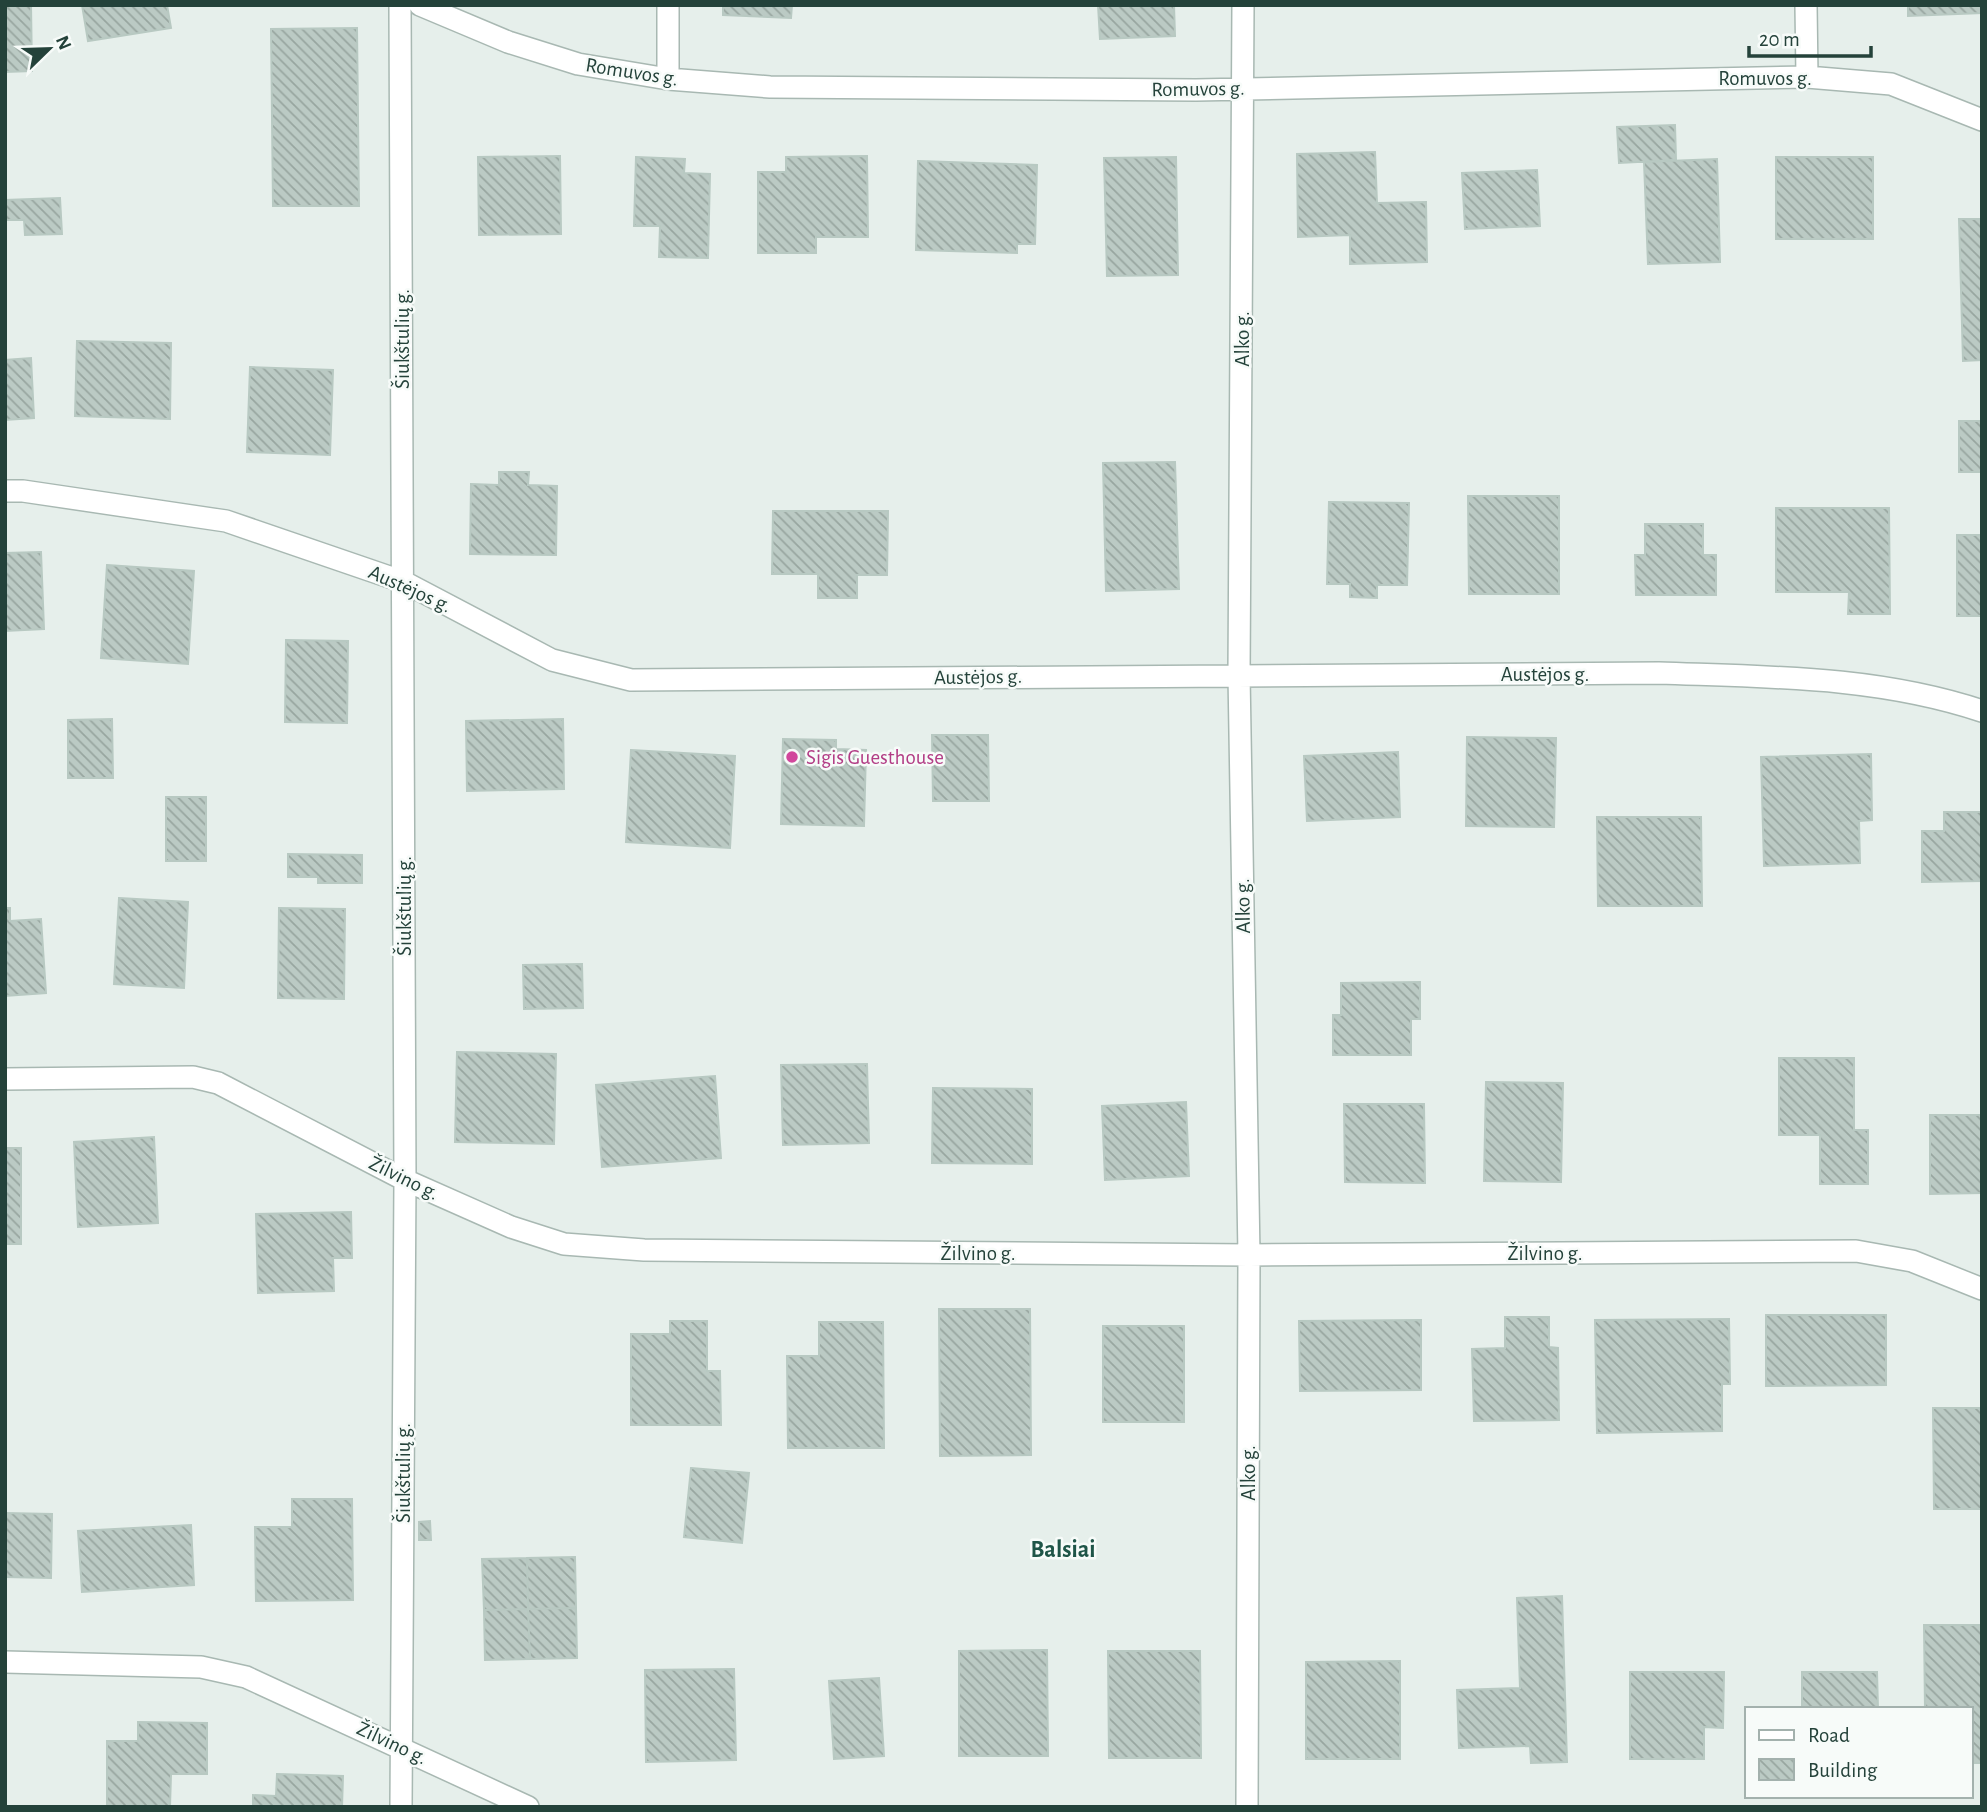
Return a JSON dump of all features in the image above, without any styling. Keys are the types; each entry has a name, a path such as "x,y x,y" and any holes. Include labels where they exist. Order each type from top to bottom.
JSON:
{"street":[{"name":"Šiukštulių g.","path":"400,5 405,1180 401,1807"},
{"name":"Romuvos g.","path":"419,5 508,42 578,65 668,79 770,87 1244,88 1807,77 1891,84 1982,120"},
{"path":"668,5 668,79"},
{"name":"Alko g.","path":"1243,5 1239,675 1249,1255 1247,1807"},
{"path":"1806,5 1807,77"},
{"name":"Austėjos g.","path":"5,491 23,491 226,520 404,582 552,660 631,680 1659,673 1820,679 1898,689 1982,711"},
{"name":"Žilvino g.","path":"5,1079 193,1077 218,1083 405,1180 511,1227 564,1244 644,1250 1249,1255 1856,1251 1912,1261 1982,1289"},
{"name":"Žilvino g.","path":"5,1662 201,1667 246,1677 401,1746 528,1807"}],"building":[{"path":"5,5 31,5 32,71 5,72"},
{"path":"82,5 167,5 171,28 88,41"},
{"path":"723,5 792,5 791,18 723,15"},
{"path":"1098,5 1174,5 1175,36 1100,39"},
{"path":"1908,5 1982,5 1982,13 1908,16"},
{"path":"357,28 359,206 273,206 271,29"},
{"path":"1675,125 1676,160 1619,163 1617,127"},
{"path":"1375,152 1377,203 1426,202 1427,262 1350,264 1350,235 1298,237 1297,154"},
{"path":"560,156 561,234 479,235 478,157"},
{"path":"867,156 868,237 816,237 816,253 758,253 758,172 786,172 786,157"},
{"path":"636,157 685,159 684,173 710,174 708,258 659,257 660,226 634,226"},
{"path":"1176,157 1178,275 1107,276 1104,158"},
{"path":"1776,157 1873,157 1873,239 1776,239"},
{"path":"1717,159 1720,262 1648,264 1644,162"},
{"path":"918,161 1037,165 1035,244 1017,244 1017,253 916,250"},
{"path":"1537,170 1540,226 1465,229 1462,173"},
{"path":"60,198 62,234 25,235 24,220 5,220 5,200"},
{"path":"1959,219 1982,219 1982,360 1963,361"},
{"path":"77,341 171,343 170,419 75,416"},
{"path":"31,358 34,418 5,420 5,360"},
{"path":"250,367 333,370 330,455 247,452"},
{"path":"1959,421 1982,421 1982,472 1959,472"},
{"path":"1175,462 1179,589 1106,591 1103,463"},
{"path":"499,472 529,472 528,485 557,486 556,555 470,554 471,484 499,485"},
{"path":"1468,496 1559,496 1559,594 1469,594"},
{"path":"1329,502 1409,503 1407,585 1377,585 1377,598 1350,597 1350,584 1327,584"},
{"path":"1776,508 1889,508 1890,614 1848,614 1849,592 1776,592"},
{"path":"773,511 888,511 887,575 857,575 857,598 818,598 818,574 772,574"},
{"path":"1645,524 1703,524 1703,555 1716,555 1716,595 1636,595 1635,555 1645,555"},
{"path":"1957,535 1982,535 1982,616 1957,616"},
{"path":"41,552 44,629 5,631 5,553"},
{"path":"107,565 194,571 188,664 101,658"},
{"path":"286,640 348,641 347,723 285,722"},
{"path":"112,719 113,778 68,778 68,720"},
{"path":"563,719 564,789 467,791 466,721"},
{"path":"932,735 988,735 989,801 933,801"},
{"path":"1467,737 1556,738 1554,827 1466,826"},
{"path":"783,739 836,740 836,749 866,750 864,826 781,824"},
{"path":"631,750 735,756 730,848 626,842"},
{"path":"1398,752 1400,817 1307,821 1304,756"},
{"path":"1871,754 1872,820 1859,821 1860,863 1764,866 1761,757"},
{"path":"166,797 206,797 206,861 166,861"},
{"path":"1944,812 1982,812 1982,881 1922,882 1922,831 1944,831"},
{"path":"1597,817 1701,817 1702,906 1598,906"},
{"path":"288,854 362,855 362,883 318,883 318,877 288,877"},
{"path":"119,898 188,902 184,988 114,984"},
{"path":"5,908 10,908 10,921 41,919 46,993 5,996"},
{"path":"279,908 345,909 344,999 278,998"},
{"path":"582,964 583,1008 524,1009 523,965"},
{"path":"1420,982 1420,1019 1411,1019 1411,1055 1333,1055 1333,1015 1341,1015 1341,983"},
{"path":"457,1052 556,1054 554,1144 455,1142"},
{"path":"1779,1058 1854,1058 1854,1130 1868,1130 1868,1184 1820,1184 1820,1135 1779,1135"},
{"path":"867,1064 869,1143 783,1145 781,1065"},
{"path":"715,1076 721,1158 602,1167 596,1085"},
{"path":"1486,1082 1563,1083 1561,1182 1484,1181"},
{"path":"933,1088 1032,1089 1032,1164 932,1163"},
{"path":"1186,1102 1189,1176 1105,1180 1102,1106"},
{"path":"1344,1104 1424,1104 1425,1183 1345,1182"},
{"path":"1930,1115 1982,1115 1982,1193 1930,1194"},
{"path":"154,1137 158,1223 78,1227 74,1142"},
{"path":"5,1148 21,1148 21,1244 5,1244"},
{"path":"351,1212 352,1258 333,1258 334,1291 258,1293 256,1214"},
{"path":"939,1309 1030,1309 1031,1455 940,1456"},
{"path":"1766,1315 1886,1315 1886,1385 1766,1386"},
{"path":"1505,1317 1549,1317 1549,1347 1558,1348 1559,1420 1474,1421 1472,1349 1505,1348"},
{"path":"1729,1319 1730,1384 1722,1384 1722,1431 1597,1433 1595,1320"},
{"path":"1421,1320 1421,1390 1300,1391 1299,1321"},
{"path":"670,1321 707,1321 707,1371 720,1371 721,1425 631,1425 631,1334 670,1334"},
{"path":"819,1322 883,1322 884,1448 788,1448 787,1356 819,1356"},
{"path":"1103,1326 1184,1326 1184,1422 1103,1422"},
{"path":"1933,1408 1982,1408 1982,1509 1934,1509"},
{"path":"691,1468 749,1473 742,1543 684,1537"},
{"path":"292,1499 352,1499 353,1600 256,1601 255,1527 292,1527"},
{"path":"5,1513 52,1514 51,1578 5,1577"},
{"path":"430,1521 431,1540 419,1540 419,1522"},
{"path":"191,1525 194,1585 82,1592 78,1531"},
{"path":"575,1557 576,1608 528,1609 527,1558"},
{"path":"527,1558 528,1609 484,1610 482,1559"},
{"path":"1562,1596 1567,1762 1531,1763 1530,1746 1459,1748 1457,1690 1520,1688 1517,1598"},
{"path":"576,1608 577,1658 530,1659 528,1609"},
{"path":"528,1609 530,1659 485,1660 484,1610"},
{"path":"1924,1625 1982,1625 1982,1763 1973,1763 1973,1707 1925,1707"},
{"path":"1047,1650 1048,1756 959,1756 959,1651"},
{"path":"1108,1651 1200,1651 1201,1758 1109,1758"},
{"path":"1400,1661 1400,1759 1306,1759 1306,1662"},
{"path":"734,1669 736,1760 646,1762 645,1670"},
{"path":"1630,1672 1724,1672 1723,1728 1704,1727 1704,1759 1630,1759"},
{"path":"1802,1672 1877,1672 1878,1707 1802,1707"},
{"path":"879,1678 884,1756 834,1759 829,1681"},
{"path":"138,1722 207,1723 207,1774 171,1774 170,1807 107,1807 107,1741 138,1741"},
{"path":"277,1774 343,1776 342,1807 253,1807 253,1795 276,1796"}],"place":[{"name":"Sigis Guesthouse","path":"792,757"}],"district":[{"name":"Balsiai","path":"1063,1550"}]}
